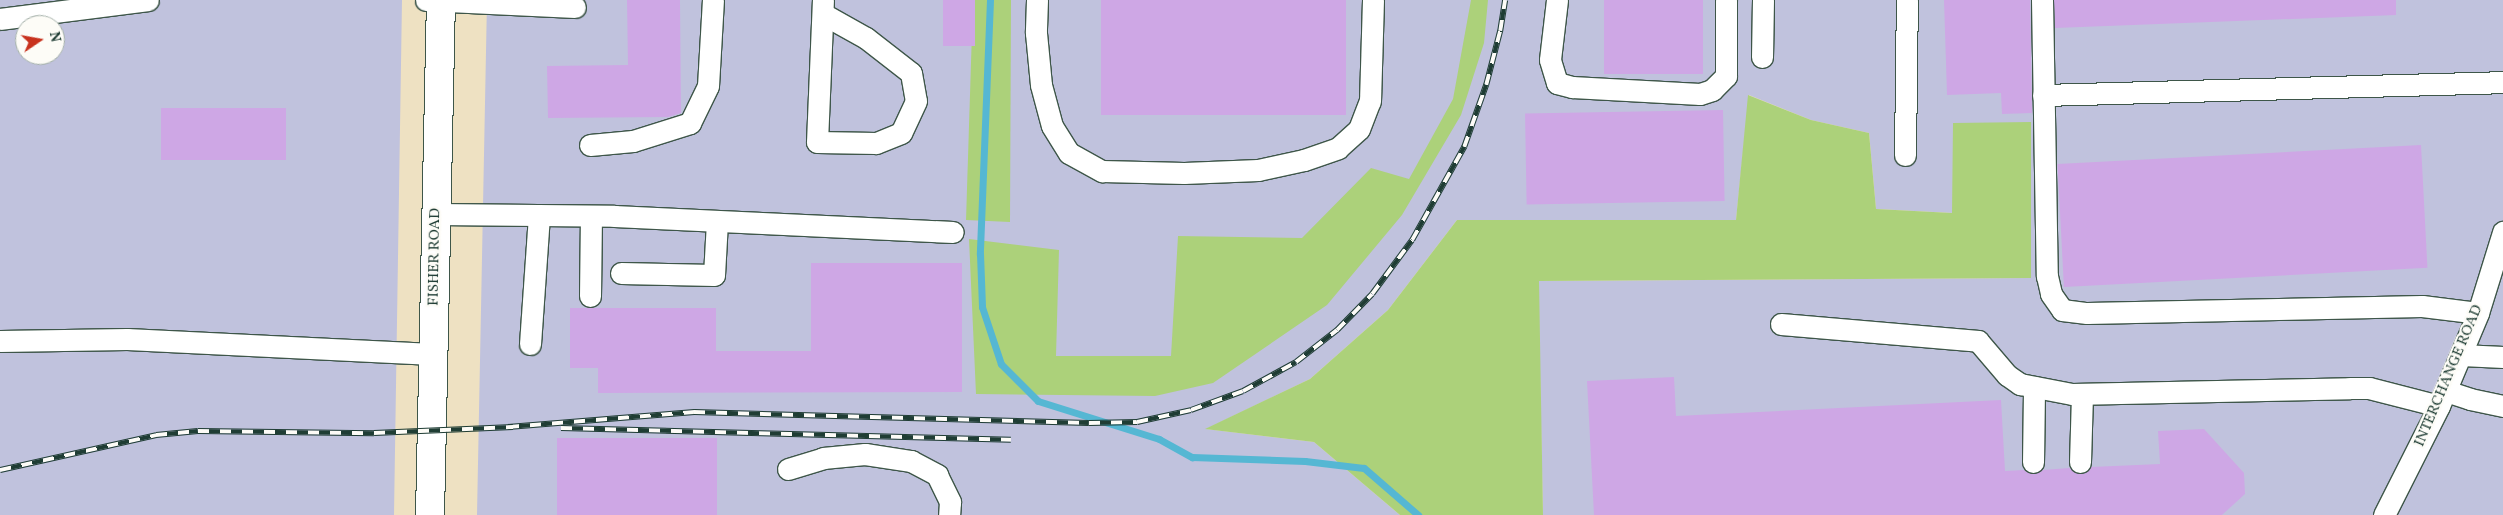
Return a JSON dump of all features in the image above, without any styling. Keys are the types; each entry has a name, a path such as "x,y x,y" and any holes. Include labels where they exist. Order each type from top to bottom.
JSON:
{"main road":[{"name":"FISHER ROAD","path":"430,515 436,214 436,0"}],"street":[{"path":"0,19 148,0"},
{"path":"436,0 575,7"},
{"path":"590,145 633,141 690,123 708,86 714,0"},
{"path":"1037,0 1036,34 1040,85 1052,126 1069,153 1102,171 1184,174 1258,170 1304,160 1338,148 1359,129 1370,101 1372,0"},
{"path":"1557,0 1550,60 1557,82 1572,88 1700,94 1712,90 1726,76 1726,0"},
{"path":"1762,57 1764,0"},
{"path":"1905,155 1907,0"},
{"path":"2042,0 2047,276 2051,294 2062,310 2087,313 2422,306 2478,313"},
{"path":"823,7 911,73 916,101 900,133 876,143 817,142 823,7"},
{"path":"2043,95 2503,82"},
{"path":"436,214 591,216 954,232"},
{"path":"530,344 539,216"},
{"path":"590,296 591,216"},
{"path":"621,273 714,275 717,221"},
{"name":"INTERCHANGE ROAD","path":"2384,515 2443,399 2478,313 2503,232"},
{"path":"1781,324 1978,341 2007,375 2020,384 2072,394 2369,388 2443,399 2470,399 2503,406"},
{"path":"0,342 127,339 434,354"},
{"path":"2461,354 2503,356"},
{"path":"2033,462 2034,387"},
{"path":"2080,462 2082,394"},
{"path":"788,469 823,458 865,454 911,461 937,475 950,502 949,515"}],"shaded area":[{"path":"0,0 402,0 394,515 0,515"},
{"path":"487,0 2503,0 2503,515 1543,515 1538,281 2031,278 1953,123 1953,213 1876,209 1869,133 1811,120 1749,95 1736,220 1457,220 1388,310 1310,379 1206,429 1314,442 1400,515 477,515"}],"green space":[{"path":"973,0 1011,0 1010,222 966,220"},
{"path":"1471,0 1488,0 1484,43 1461,115 1402,215 1327,305 1213,383 1155,396 976,394 969,239 1059,250 1056,356 1171,356 1178,236 1302,238 1371,168 1409,179 1453,99"},
{"path":"1748,95 1811,120 1869,133 1876,209 1952,213 1953,123 2031,122 2031,278 1539,281 1543,515 1400,515 1314,442 1205,429 1310,379 1388,310 1457,220 1736,220"}],"building":[{"path":"627,0 680,0 681,113 668,117 548,118 547,66 628,65"},
{"path":"943,0 975,0 975,46 943,46"},
{"path":"1101,0 1346,0 1346,115 1101,115"},
{"path":"1604,0 1703,0 1703,74 1604,74"},
{"path":"1944,0 2030,0 2032,113 2002,114 2001,93 1947,95"},
{"path":"2054,0 2396,0 2396,15 2055,28"},
{"path":"161,108 286,108 286,160 161,160"},
{"path":"1723,110 1725,201 1527,204 1525,113"},
{"path":"2421,145 2427,268 2064,287 2057,164"},
{"path":"811,263 962,263 962,392 598,393 598,368 570,368 570,308 716,308 716,351 811,351"},
{"path":"1674,377 1676,416 2001,400 2005,471 2024,470 2032,474 2043,470 2069,468 2080,474 2086,473 2091,467 2160,464 2158,431 2204,429 2244,473 2245,494 2222,515 1594,515 1587,381"},
{"path":"557,438 717,438 717,515 557,515"}],"waterway":[{"path":"990,0 980,254 982,307 1001,364 1038,401 1159,439 1192,457 1305,461 1364,468 1418,515"}],"railway":[{"path":"508,427 694,412 1089,423 1137,422 1191,410 1243,391 1296,362 1337,330 1372,294 1412,240 1464,147 1486,85 1500,31 1505,0"},
{"path":"0,470 156,435 198,431 374,433 513,427"},
{"path":"561,428 1011,440"}]}
